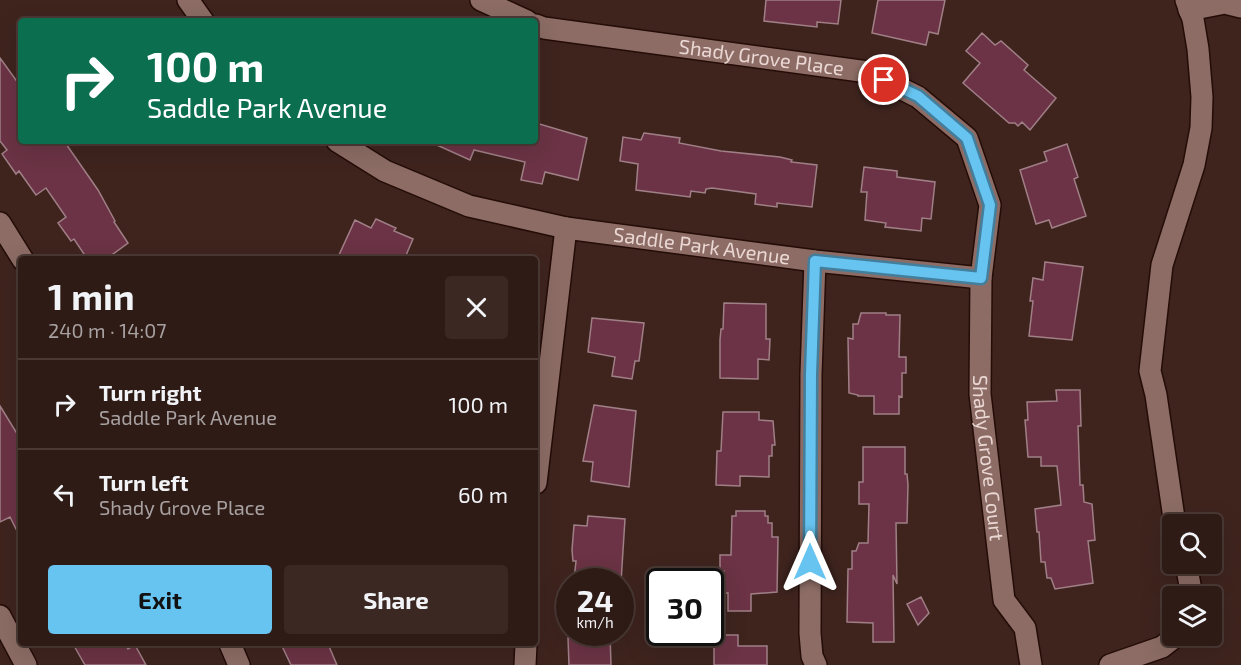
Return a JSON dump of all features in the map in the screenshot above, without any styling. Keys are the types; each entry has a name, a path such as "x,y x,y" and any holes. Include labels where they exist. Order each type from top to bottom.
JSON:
{"street":[{"path":"188,0 202,18"},
{"path":"481,0 520,18"},
{"path":"1173,514 1156,395 1150,371 1162,265 1194,165 1201,128 1202,97 1198,49 1188,5 1232,3"},
{"name":"Shady Grove Place","path":"538,26 867,72 918,96 967,138 990,205 981,278"},
{"name":"Saddle Park Avenue","path":"342,144 385,171 469,206 566,228 815,261 981,278"},
{"path":"0,223 21,256"},
{"path":"538,466 566,228"},
{"path":"815,261 811,374 810,633 812,656 816,665"},
{"name":"Shady Grove Court","path":"981,278 980,394 1004,600 1025,628 1031,665"},
{"path":"0,616 26,665"},
{"path":"231,646 239,665"},
{"path":"525,665 526,646"},
{"path":"1110,665 1163,646"}],"building":[{"path":"766,0 841,0 838,24 817,22 817,27 764,21"},
{"path":"878,0 945,0 938,34 929,32 926,45 872,33"},
{"path":"982,33 995,45 1001,41 1028,65 1024,70 1056,98 1030,130 1022,122 1018,126 1015,123 1009,123 963,83 980,63 966,51"},
{"path":"0,58 18,83 18,144 66,144 98,190 114,222 128,243 110,256 85,256 74,239 71,241 58,223 66,217 46,188 36,195 19,171 16,174 2,154 7,150 0,141"},
{"path":"538,124 587,138 578,180 545,172 542,184 521,180 525,162 474,150 470,160 435,144 538,144"},
{"path":"644,133 680,138 679,143 721,151 780,157 792,160 791,162 817,165 812,207 777,203 777,207 755,204 756,194 712,188 706,189 705,193 691,191 690,197 636,190 638,164 620,161 623,137 641,140"},
{"path":"1067,144 1078,177 1074,179 1086,216 1052,228 1049,220 1036,224 1020,170 1047,161 1044,152"},
{"path":"864,167 897,171 897,177 935,182 931,219 922,218 921,231 885,227 886,223 865,220 867,192 861,192"},
{"path":"376,219 396,228 394,231 413,239 406,256 339,255 355,220 371,228"},
{"path":"1045,262 1083,267 1072,340 1029,336 1033,278 1043,280"},
{"path":"724,303 766,304 766,339 770,339 769,360 758,359 758,379 720,378 720,340 721,329 723,329"},
{"path":"861,313 900,315 899,357 906,357 906,373 902,373 899,414 874,414 874,396 858,396 849,393 848,338 853,339 853,324 858,324"},
{"path":"592,318 644,323 639,361 635,361 632,379 612,376 615,357 588,352"},
{"path":"1056,390 1080,390 1081,426 1078,426 1080,485 1083,485 1084,502 1092,504 1095,540 1088,541 1093,583 1055,589 1051,578 1047,578 1045,562 1041,562 1035,509 1061,505 1057,466 1041,466 1041,457 1028,457 1025,420 1028,420 1027,402 1057,401"},
{"path":"594,405 636,411 629,487 591,481 593,462 583,461"},
{"path":"0,406 18,435 18,533 10,517 0,522"},
{"path":"723,412 759,412 759,420 773,421 775,445 772,445 772,456 769,456 769,477 740,476 740,486 716,485 717,451 721,451"},
{"path":"863,447 905,447 905,474 907,474 908,485 907,523 896,523 897,584 893,575 894,642 873,642 873,623 847,622 848,569 852,569 852,551 856,551 859,543 868,543 869,504 859,504 859,482 863,482"},
{"path":"736,511 765,511 768,523 772,523 772,537 778,537 777,592 751,594 751,611 728,611 728,593 724,593 724,568 720,568 720,555 731,555 732,516 736,516"},
{"path":"588,516 625,519 622,568 575,568 576,561 573,561 572,550 574,525 587,526"},
{"path":"921,597 929,613 918,625 907,604"},
{"path":"724,635 738,635 738,646 767,646 767,665 714,665 714,646 724,646"},
{"path":"74,646 126,646 128,649 136,646 146,665 85,665"},
{"path":"282,646 329,646 337,665 291,665"},
{"path":"568,646 610,646 611,665 569,665"}],"route":[{"path":"810,562 811,374 815,261 981,278 990,205 967,138 918,96 884,80"}]}
